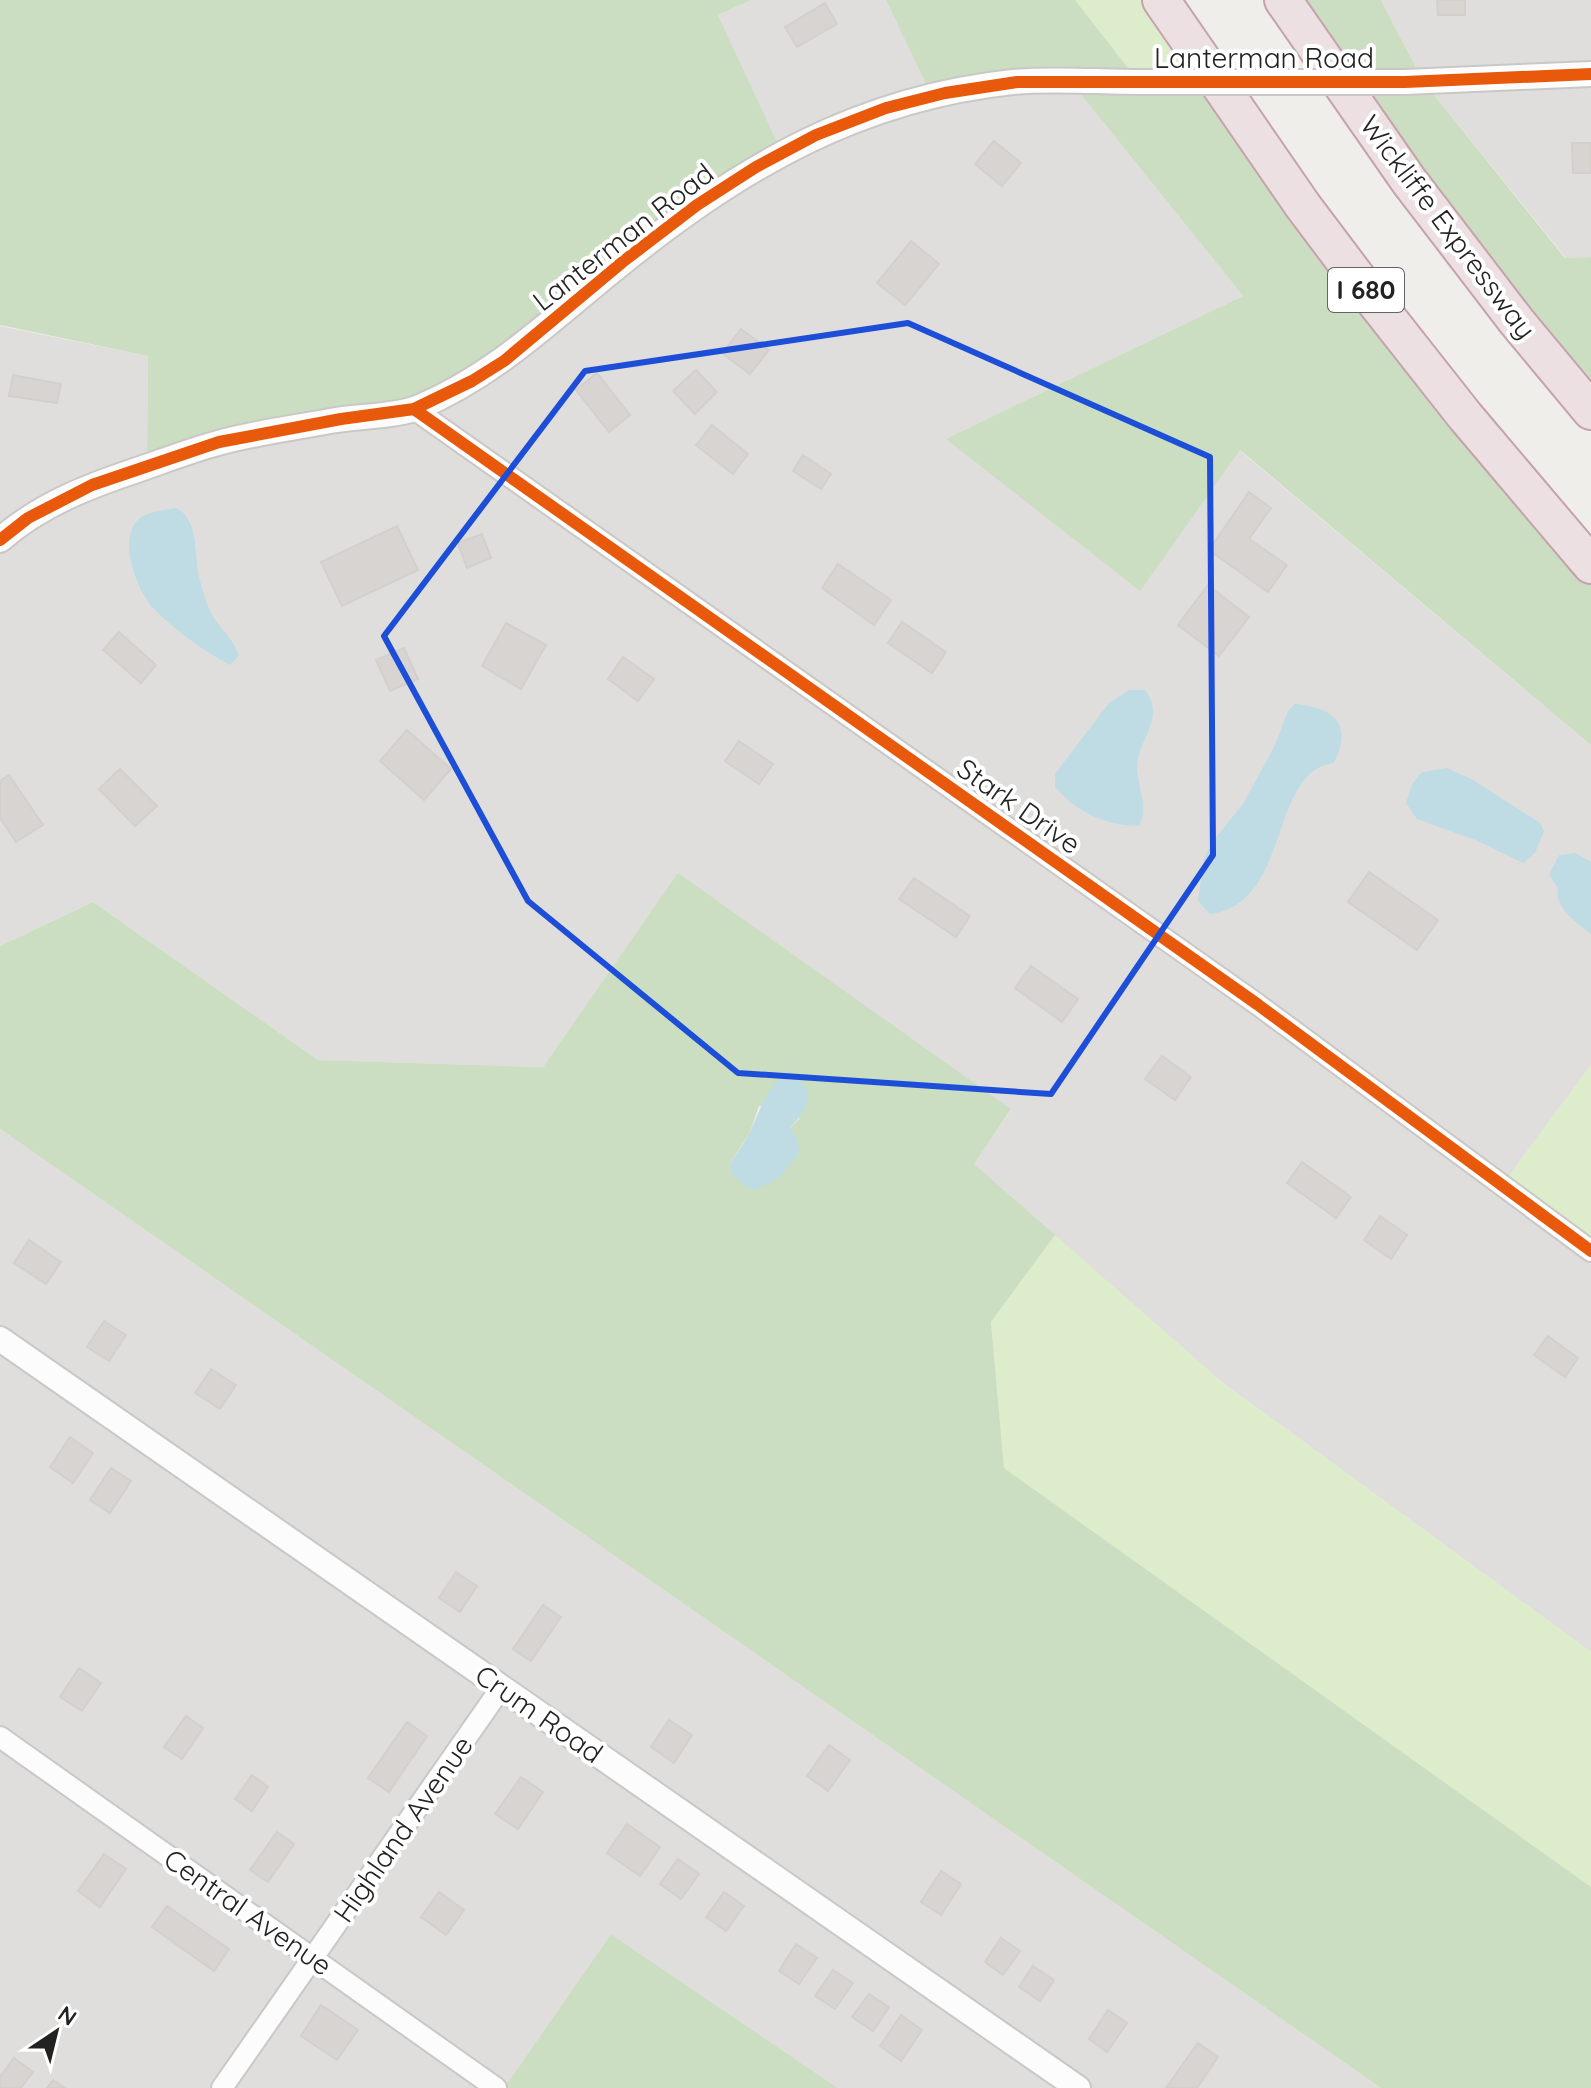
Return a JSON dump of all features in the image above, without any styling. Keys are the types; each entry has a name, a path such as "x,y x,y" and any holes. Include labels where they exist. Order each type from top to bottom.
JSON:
{"highway":[{"name":"I 680","path":"1161,0 1303,206 1376,303 1465,416 1591,565"},
{"name":"Wickliffe Expressway","path":"1283,0 1409,181 1517,322 1591,411"}],"street":[{"name":"Lanterman Road","path":"0,540 38,512 92,485 205,447 341,419 414,409 472,381 504,361 625,260 697,205 756,167 816,135 886,108 979,86 1017,82 1405,82 1591,74"},
{"name":"Stark Drive","path":"414,409 1257,1004 1591,1251"},
{"name":"Crum Road","path":"0,1339 1078,2088"},
{"name":"Highland Avenue","path":"222,2088 501,1688"},
{"name":"Central Avenue","path":"0,1737 496,2088"}],"highlighted area":[{"path":"908,323 1210,457 1213,855 1051,1094 738,1073 528,901 384,636 585,371"}],"shaded area":[{"path":"751,0 886,0 933,96 1071,82 1243,296 947,439 1239,450 1591,745 1591,1065 1503,1184 1591,1251 1591,1652 1223,1383 973,1164 1011,1110 678,874 543,1067 318,1060 93,902 0,946 0,326 148,356 147,465 781,153 718,15"},
{"path":"1381,0 1591,0 1591,257 1566,258 1423,81"},
{"path":"0,1129 1381,2088 838,2088 611,1934 504,2088 0,2088"}],"green space":[{"path":"0,0 751,0 718,15 782,153 414,409 147,466 148,356 0,325"},
{"path":"886,0 1075,0 1139,82 1217,82 1591,565 1591,745 1240,450 1140,591 946,439 1243,296 1071,82 932,96"},
{"path":"1075,0 1161,0 1217,82 1139,82"},
{"path":"1283,0 1381,0 1423,81 1565,258 1591,257 1591,409"},
{"path":"678,873 1011,1109 974,1164 1055,1235 991,1322 1004,1468 1591,1887 1591,2088 1381,2088 0,1129 0,946 93,902 318,1060 543,1067","holes":["759,1106 800,1118 790,1128 730,1164 750,1132"]},
{"path":"1591,1065 1591,1251 1503,1184"},
{"path":"1055,1235 1223,1383 1591,1652 1591,1887 1004,1468 991,1322"},
{"path":"611,1934 838,2088 504,2088"}],"water":[{"path":"176,508 189,520 192,528 199,577 209,609 239,656 230,665 190,640 162,617 148,601 136,578 129,551 133,527 148,514"},
{"path":"1129,690 1145,690 1153,710 1138,758 1143,805 1139,826 1093,816 1072,804 1055,787 1055,774 1109,703"},
{"path":"1295,704 1321,709 1337,720 1342,738 1334,763 1313,771 1298,789 1268,864 1255,887 1236,905 1210,914 1198,901 1204,858 1213,841 1243,804 1274,747 1288,711"},
{"path":"1447,768 1473,780 1540,823 1544,831 1535,853 1523,863 1478,841 1417,819 1406,803 1412,784 1422,772"},
{"path":"1575,853 1591,862 1591,934 1563,908 1558,888 1549,875 1559,855"},
{"path":"787,1071 807,1091 807,1105 790,1128 798,1140 799,1153 779,1178 756,1190 732,1175 730,1164 749,1134 769,1091"}],"building":[{"path":"1437,0 1465,0 1465,15 1438,15"},
{"path":"825,3 837,24 797,47 785,27"},
{"path":"994,141 1021,163 1002,186 975,164"},
{"path":"1572,143 1591,143 1591,173 1573,173"},
{"path":"911,241 939,264 905,305 877,283"},
{"path":"741,329 769,350 750,374 722,353"},
{"path":"696,370 717,392 695,414 673,391"},
{"path":"597,373 630,415 609,432 576,390"},
{"path":"13,375 61,384 57,403 9,396"},
{"path":"712,425 748,454 733,474 696,445"},
{"path":"803,455 831,474 821,489 793,471"},
{"path":"1249,492 1271,508 1249,539 1287,565 1268,592 1209,550"},
{"path":"397,526 418,570 342,606 321,562"},
{"path":"482,534 491,558 467,568 458,543"},
{"path":"838,564 891,600 874,625 822,588"},
{"path":"1208,585 1249,617 1219,656 1178,625"},
{"path":"902,622 946,652 932,673 888,643"},
{"path":"506,623 546,645 521,689 482,666"},
{"path":"119,632 156,665 141,683 103,650"},
{"path":"404,648 418,679 390,691 376,660"},
{"path":"623,657 654,679 638,701 608,679"},
{"path":"407,730 451,769 424,800 380,761"},
{"path":"739,741 773,764 759,784 725,761"},
{"path":"120,769 157,806 135,826 99,789"},
{"path":"9,775 43,825 16,842 0,818 0,781"},
{"path":"1369,872 1438,920 1417,950 1348,902"},
{"path":"914,878 970,916 956,937 899,899"},
{"path":"1031,966 1078,999 1062,1022 1015,988"},
{"path":"1162,1056 1191,1077 1175,1100 1145,1079"},
{"path":"1302,1162 1351,1197 1336,1218 1287,1183"},
{"path":"1380,1216 1407,1235 1391,1259 1364,1240"},
{"path":"29,1240 61,1262 46,1284 14,1263"},
{"path":"104,1321 126,1335 109,1361 87,1347"},
{"path":"1548,1336 1578,1358 1565,1377 1534,1355"},
{"path":"211,1369 236,1385 220,1409 195,1393"},
{"path":"70,1437 93,1453 73,1483 50,1467"},
{"path":"111,1468 131,1481 110,1513 90,1500"},
{"path":"456,1572 477,1586 460,1612 439,1598"},
{"path":"543,1605 561,1617 531,1661 513,1649"},
{"path":"79,1668 101,1683 82,1711 60,1697"},
{"path":"186,1716 203,1728 182,1759 164,1747"},
{"path":"669,1720 692,1735 674,1763 651,1747"},
{"path":"407,1722 427,1736 389,1792 368,1778"},
{"path":"829,1745 850,1760 828,1791 807,1776"},
{"path":"252,1775 268,1787 252,1811 235,1799"},
{"path":"521,1777 543,1792 518,1829 495,1814"},
{"path":"627,1824 660,1847 640,1876 607,1853"},
{"path":"277,1832 294,1844 268,1882 250,1870"},
{"path":"104,1854 126,1869 100,1907 78,1891"},
{"path":"678,1859 699,1874 681,1899 660,1884"},
{"path":"941,1871 961,1884 941,1915 921,1902"},
{"path":"439,1892 464,1910 446,1935 421,1917"},
{"path":"724,1892 744,1906 726,1931 706,1917"},
{"path":"167,1906 229,1949 214,1971 152,1927"},
{"path":"1001,1938 1020,1951 1003,1975 985,1962"},
{"path":"796,1944 817,1958 799,1984 779,1971"},
{"path":"1033,1966 1054,1980 1040,2001 1019,1987"},
{"path":"833,1970 853,1983 835,2009 815,1996"},
{"path":"869,1994 889,2007 873,2031 852,2017"},
{"path":"321,2005 358,2030 337,2060 301,2036"},
{"path":"1108,2010 1127,2023 1107,2052 1089,2039"},
{"path":"901,2015 922,2030 901,2061 880,2046"},
{"path":"1198,2043 1218,2057 1197,2088 1166,2088"},
{"path":"14,2058 33,2072 21,2088 0,2088 0,2077"},
{"path":"53,2080 65,2088 47,2088"}],"cycle path":[{"path":"0,540 28,518 92,485 219,442 414,409 472,381 504,361 625,260 697,205 756,167 816,135 886,108 945,93 1017,82 1405,82 1591,74"},
{"path":"414,409 1257,1004 1591,1251"}]}
